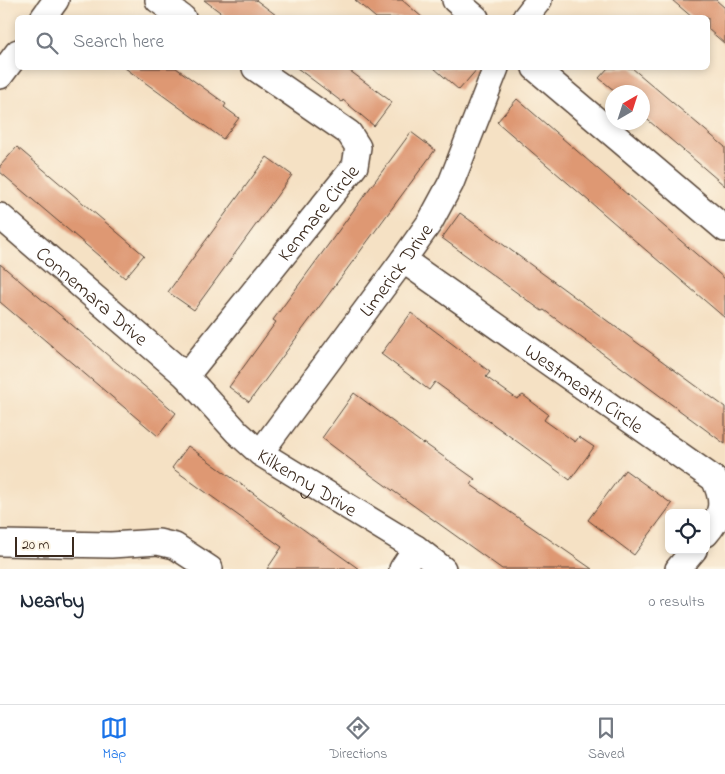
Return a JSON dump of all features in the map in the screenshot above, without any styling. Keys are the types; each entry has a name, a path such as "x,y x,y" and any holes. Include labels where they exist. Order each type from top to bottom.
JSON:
{"street":[{"path":"45,15 56,0"},
{"path":"158,0 179,15"},
{"path":"455,0 472,15"},
{"path":"528,15 539,0"},
{"path":"0,76 15,56"},
{"name":"Kenmare Circle","path":"186,376 355,166 358,147 349,134 258,70"},
{"name":"Limerick Drive","path":"260,453 430,222 451,183 495,70"},
{"path":"537,70 725,229"},
{"name":"Connemara Drive","path":"0,216 186,376"},
{"name":"Westmeath Circle","path":"403,260 714,479 723,490 725,504 719,519 710,529"},
{"name":"Kilkenny Drive","path":"186,376 237,432 260,453 416,548 443,569"},
{"path":"0,543 112,545 158,542 175,546 210,569"},
{"path":"402,569 416,548"},
{"path":"678,569 691,554"}],"building":[{"path":"204,0 256,0 276,15 224,15"},
{"path":"355,0 402,0 420,15 372,15"},
{"path":"672,0 716,0 725,8 725,44 710,31 710,15 690,15"},
{"path":"128,70 179,70 226,104 224,107 239,118 223,139"},
{"path":"300,70 349,70 392,102 374,126 343,100 342,102"},
{"path":"436,70 476,70 459,90"},
{"path":"606,70 634,70 725,147 725,186 650,122 650,85 608,85 599,78"},
{"path":"517,99 725,279 725,318 497,122"},
{"path":"411,132 435,150 249,402 229,387 276,322 273,320"},
{"path":"17,147 144,255 125,278 0,172 0,166"},
{"path":"267,157 292,175 194,310 168,292"},
{"path":"460,213 725,407 725,444 544,310 542,311 442,238"},
{"path":"0,264 176,413 158,436 0,302"},
{"path":"411,313 490,372 486,377 517,399 523,395 548,414 544,420 575,442 579,437 594,447 570,480 435,382 429,390 381,354"},
{"path":"354,393 423,444 475,479 471,485 592,569 502,569 371,475 322,438"},
{"path":"188,446 359,569 267,569 282,547 172,468"},
{"path":"625,470 672,504 668,509 665,509 665,513 634,555 588,520"}]}
